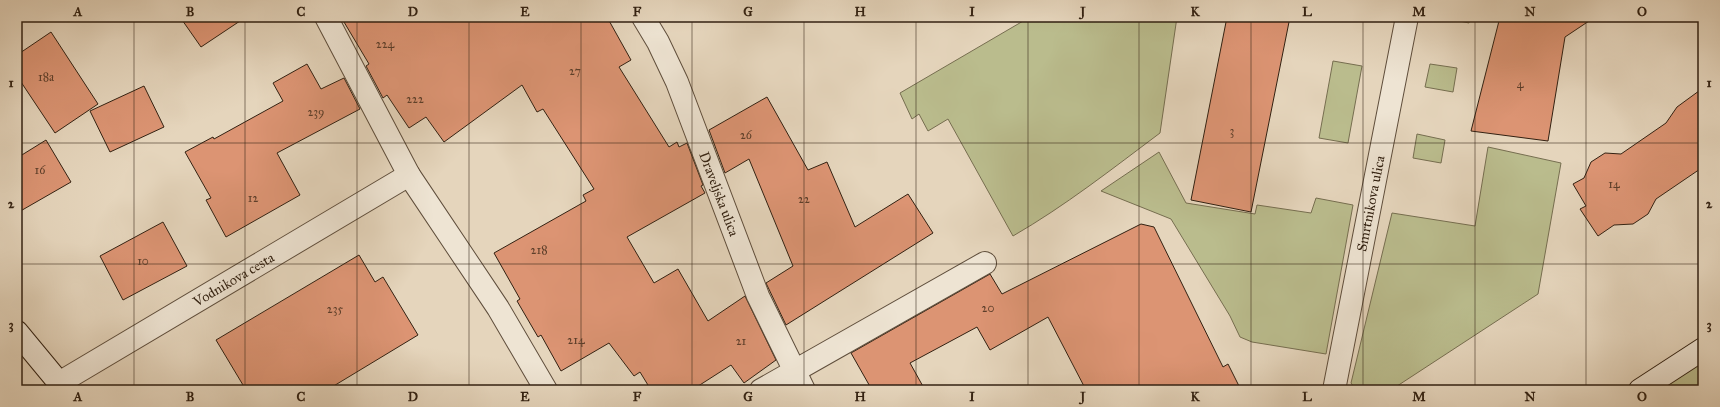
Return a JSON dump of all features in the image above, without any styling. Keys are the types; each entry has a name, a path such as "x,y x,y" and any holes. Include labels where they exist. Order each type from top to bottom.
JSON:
{"street":[{"path":"326,17 409,176 498,308 546,390"},
{"name":"Draveljska ulica","path":"644,17 677,82 758,296 800,381"},
{"name":"Smrtnikova ulica","path":"1334,390 1407,17"},
{"name":"Vodnikova cesta","path":"62,386 409,176"},
{"path":"761,390 800,381 985,263"},
{"path":"17,332 62,386"},
{"path":"1640,390 1703,349"}],"green space":[{"path":"1030,17 1177,17 1160,133 1070,200 1013,236 948,119 928,131 919,114 912,119 900,93"},
{"path":"1440,17 1470,17 1469,23"},
{"path":"1333,61 1362,66 1348,143 1319,138"},
{"path":"1430,64 1457,68 1453,92 1425,87"},
{"path":"1417,134 1445,140 1441,163 1413,158"},
{"path":"1488,147 1561,163 1538,294 1391,390 1356,390 1351,383 1392,213 1475,226"},
{"path":"1159,152 1186,203 1255,214 1257,205 1311,213 1316,198 1353,205 1326,354 1252,342 1240,337 1230,316 1171,219 1101,191"},
{"path":"1703,359 1703,390 1656,390"}],"building":[{"path":"180,17 246,17 201,47"},
{"path":"341,17 607,17 631,60 619,67 669,147 677,142 679,147 687,143 703,185 701,186 705,193 627,237 654,283 678,269 708,321 745,296 776,360 744,383 731,365 692,390 651,390 640,372 634,376 609,343 561,371 541,335 538,337 517,301 520,299 494,253 586,201 583,195 594,189 543,109 537,112 522,85 444,142 426,117 409,128 387,95 383,98 366,66 369,64"},
{"path":"1227,17 1290,17 1251,212 1191,200"},
{"path":"1500,17 1595,17 1565,37 1548,141 1471,131"},
{"path":"51,32 98,104 55,133 17,76 17,55"},
{"path":"307,64 321,89 344,78 360,109 277,153 300,195 226,237 206,200 211,198 185,152 213,137 214,139 283,101 273,83"},
{"path":"144,86 164,127 110,152 90,111"},
{"path":"1703,88 1703,167 1656,199 1648,214 1633,224 1614,225 1598,236 1580,209 1586,206 1573,184 1584,178 1591,162 1605,153 1621,154 1666,123 1677,107"},
{"path":"767,97 808,170 827,162 855,227 908,194 933,233 786,325 766,283 793,266 749,159 725,173 709,130"},
{"path":"46,140 71,182 17,213 17,158"},
{"path":"163,222 187,266 123,300 100,256"},
{"path":"1141,224 1154,227 1223,367 1228,364 1241,390 1086,390 1048,317 990,350 977,327 910,363 925,390 872,390 851,353 990,274 1002,294"},
{"path":"359,255 375,282 383,277 418,335 327,390 246,390 216,340"}]}
